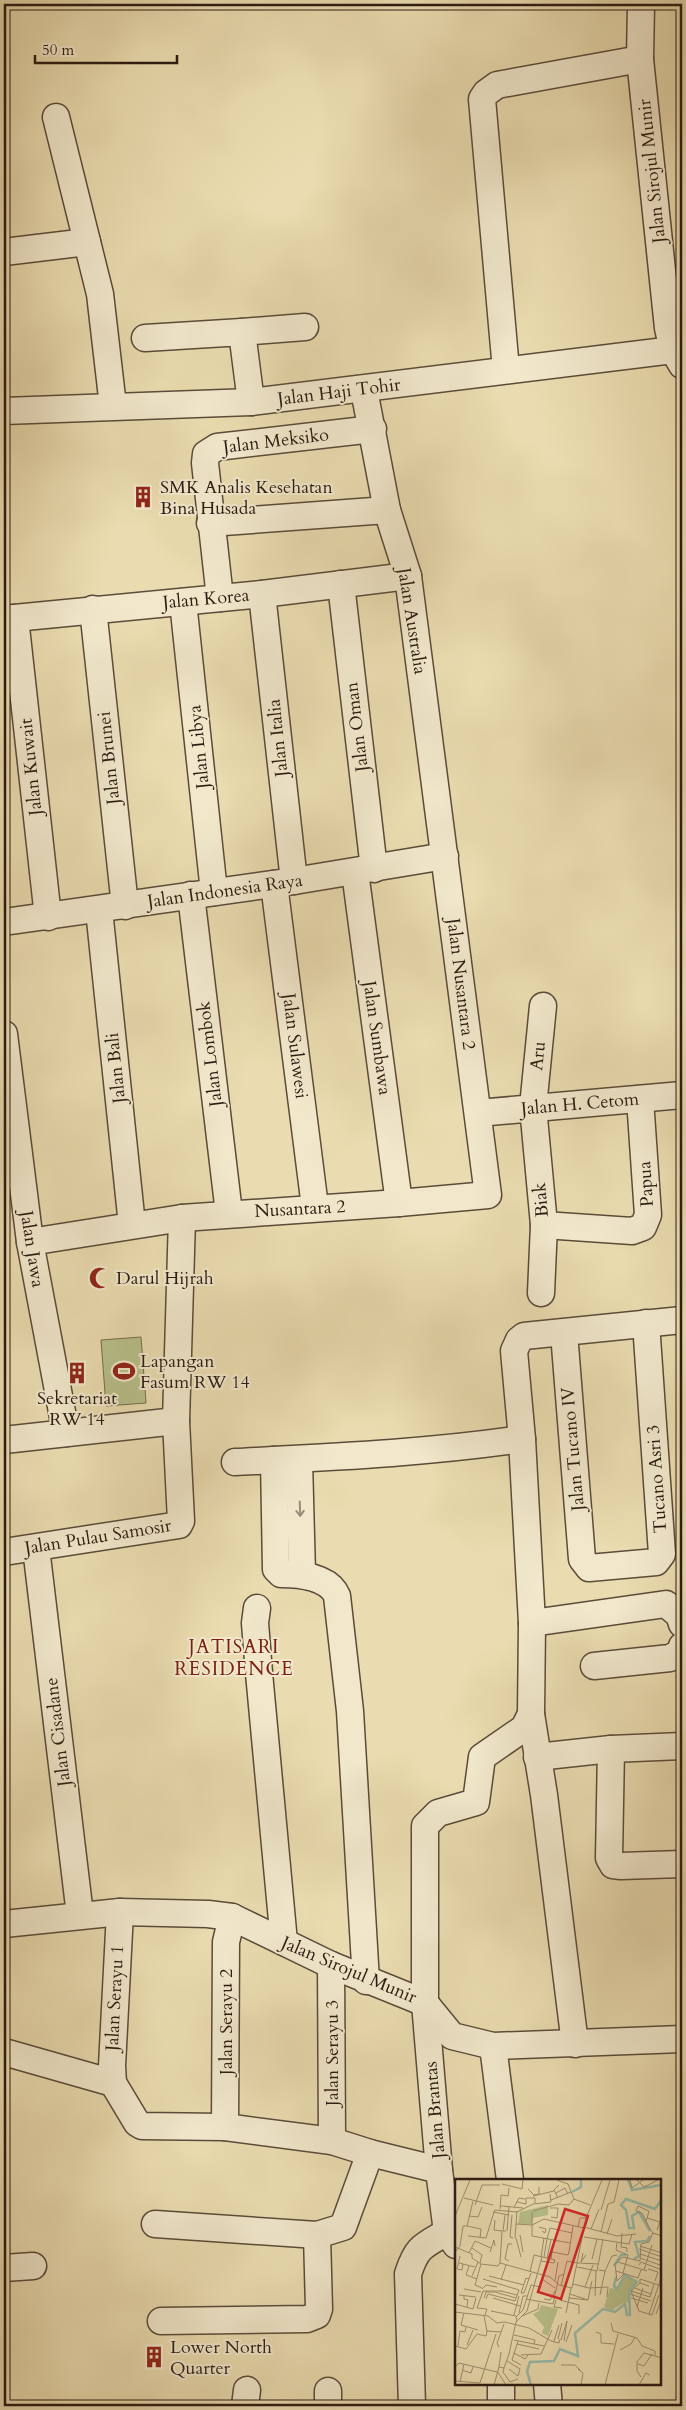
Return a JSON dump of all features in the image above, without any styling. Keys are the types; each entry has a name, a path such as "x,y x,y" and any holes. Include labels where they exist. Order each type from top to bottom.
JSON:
{"street":[{"name":"Jalan Sirojul Munir","path":"641,4 640,59 676,343"},
{"path":"506,370 482,99 486,93 497,85 640,59"},
{"path":"56,117 100,294 113,406"},
{"path":"4,252 87,242"},
{"path":"145,338 305,327"},
{"path":"242,332 251,402"},
{"name":"Jalan Haji Tohir","path":"4,411 251,402 364,390 676,343"},
{"name":"Jalan Australia","path":"364,390 387,510 408,576 445,856"},
{"name":"Jalan Meksiko","path":"220,598 210,523 205,463 206,454 217,447 373,429"},
{"path":"210,523 387,510"},
{"name":"Jalan Korea","path":"9,618 262,594 408,576"},
{"name":"Jalan Oman","path":"341,584 365,871"},
{"name":"Jalan Italia","path":"262,594 284,882"},
{"name":"Jalan Libya","path":"183,602 202,894"},
{"name":"Jalan Brunei","path":"93,609 125,906"},
{"name":"Jalan Kuwait","path":"9,618 48,917"},
{"name":"Jalan Indonesia Raya","path":"4,922 365,871 445,856"},
{"name":"Jalan Nusantara 2","path":"445,856 478,1113"},
{"name":"Jalan Sumbawa","path":"365,871 399,1203"},
{"name":"Jalan Sulawesi","path":"284,882 315,1207"},
{"name":"Jalan Lombok","path":"202,894 229,1213"},
{"name":"Jalan Bali","path":"99,910 132,1225"},
{"name":"Aru","path":"533,1107 543,1006"},
{"name":"Jalan Jawa","path":"4,1034 30,1242 66,1433"},
{"name":"Jalan H. Cetom","path":"478,1113 682,1096"},
{"name":"Papua","path":"544,1225 632,1231 643,1227 648,1214 640,1099"},
{"name":"Biak","path":"533,1107 544,1225 541,1293"},
{"name":"Nusantara 2","path":"30,1242 132,1225 229,1213 399,1203 488,1195 478,1113"},
{"path":"4,1440 176,1421 182,1218"},
{"path":"575,2044 544,1795 536,1757 531,1714 532,1623 522,1439 514,1351 519,1340 524,1336 564,1333 646,1322 682,1320"},
{"name":"Tucano Asri 3","path":"586,1565 589,1568 656,1562 662,1554 646,1322"},
{"name":"Jalan Tucano IV","path":"564,1333 582,1559 586,1565"},
{"name":"Jalan Pulau Samosir","path":"4,1552 179,1525 181,1521 176,1421"},
{"path":"235,1462 448,1449 522,1439"},
{"path":"286,1460 276,1569 281,1574 302,1574 330,1586 338,1596 350,1710 366,1981"},
{"path":"286,1460 302,1574"},
{"name":"Jalan Cisadane","path":"36,1548 80,1915"},
{"path":"532,1623 666,1604 679,1615 682,1624"},
{"path":"257,1608 255,1622 258,1673 284,1942"},
{"path":"594,1666 670,1658 681,1652 682,1646"},
{"name":"Jalan Brantas","path":"452,2239 440,2170 426,2003 424,1826 438,1813 476,1802 482,1757 524,1728 531,1714"},
{"path":"536,1757 611,1749 682,1746"},
{"path":"611,1749 609,1858 613,1865 682,1864"},
{"name":"Jalan Sirojul Munir","path":"4,1924 120,1912 208,1914 232,1917 331,1966 426,2003 452,2036 493,2046 682,2039"},
{"name":"Jalan Serayu 1","path":"114,2083 112,2066 120,1912"},
{"name":"Jalan Serayu 2","path":"225,2127 226,1942 232,1917"},
{"name":"Jalan Serayu 3","path":"331,1966 332,2141"},
{"path":"493,2046 510,2179"},
{"path":"4,2052 114,2083 134,2120 142,2126 225,2127 332,2141 370,2153 440,2170"},
{"path":"155,2224 317,2235 343,2227 370,2153"},
{"path":"161,2321 308,2319 316,2315 319,2309 317,2235"},
{"path":"412,2406 408,2274 414,2255 424,2246 452,2239"},
{"path":"4,2268 33,2266"},
{"path":"501,2385 501,2406"},
{"path":"547,2385 549,2406"}],"green space":[{"name":"Lapangan Fasum RW 14","path":"141,1337 146,1403 106,1406 101,1340"}],"place":[{"name":"SMK Analis Kesehatan Bina Husada","path":"143,497"},
{"name":"Darul Hijrah","path":"100,1278"},
{"name":"Lapangan Fasum RW 14","path":"124,1371"},
{"name":"Sekretariat RW 14","path":"77,1373"},
{"name":"Lower North Quarter","path":"154,2357"}],"district":[{"name":"JATISARI RESIDENCE","path":"234,1658"}]}
